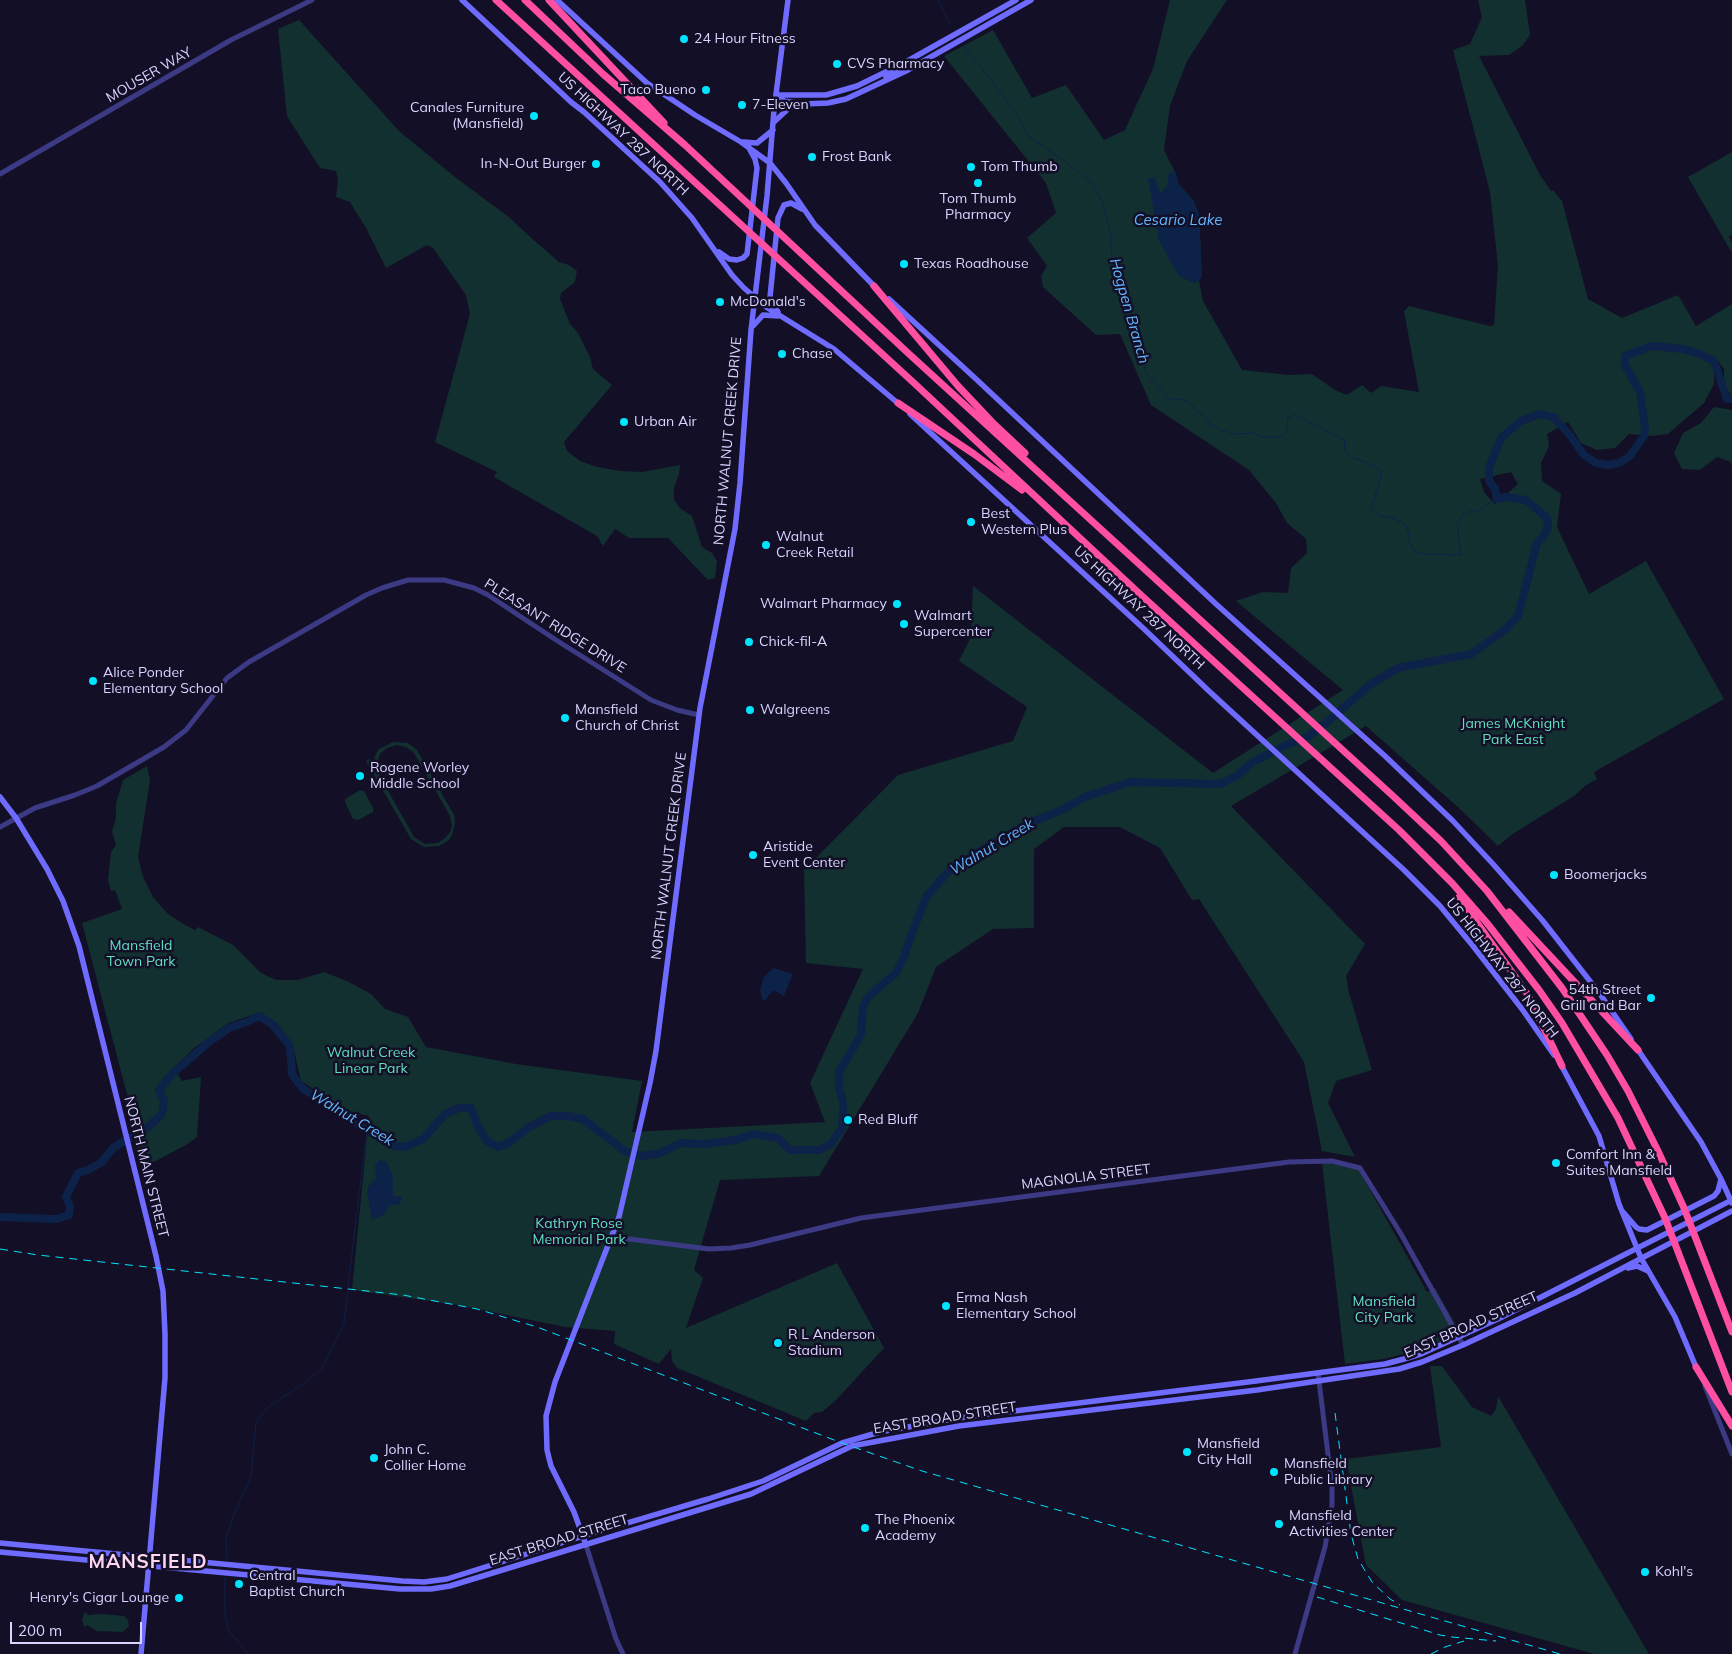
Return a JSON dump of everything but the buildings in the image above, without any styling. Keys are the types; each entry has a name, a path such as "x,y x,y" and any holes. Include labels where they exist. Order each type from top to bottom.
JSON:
{"highway":[{"path":"496,0 900,369 1032,494 1399,830 1452,883 1487,923 1539,990 1562,1023 1618,1118 1665,1218 1732,1392"},
{"path":"525,0 603,74 675,137 1441,841 1638,1050"},
{"path":"549,0 662,120 675,137"},
{"path":"874,286 978,408 1035,463 1042,475"},
{"path":"898,403 974,454 1022,490 1032,494"},
{"path":"1452,883 1456,892 1528,995 1562,1066"},
{"path":"1490,894 1558,982 1608,1055 1628,1091 1680,1200 1732,1332"},
{"path":"1696,1367 1732,1426"}],"main road":[{"name":"US HIGHWAY 287 NORTH","path":"462,0 660,182 692,218 732,275 754,298 834,349 898,403 1300,773 1440,906 1522,1009 1562,1066 1599,1136 1622,1210 1641,1258 1675,1317 1696,1367"},
{"path":"557,0 647,84 741,142 770,163 815,225 874,286 1216,604 1358,731 1453,821 1520,894 1590,980 1701,1142 1732,1201"},
{"name":"NORTH WALNUT CREEK DRIVE","path":"586,1545 574,1512 551,1466 547,1450 546,1416 555,1382 613,1237 639,1134 656,1051 699,715 734,538 754,298 788,0"},
{"path":"776,95 826,95 857,86 904,63 1016,0"},
{"path":"776,95 784,101 802,104 828,103 846,99 906,71 1031,0"},
{"path":"906,71 908,65 923,55 925,50"},
{"path":"883,83 885,78 901,68 904,63"},
{"path":"846,99 848,95 854,92 857,86"},
{"path":"774,122 789,108 802,104"},
{"path":"741,142 757,143 773,130"},
{"path":"716,250 729,259 737,260 747,254 755,177 755,159 741,142"},
{"path":"780,316 770,297 778,218 784,205 791,203 807,214"},
{"path":"751,330 763,315 780,316"},
{"name":"NORTH MAIN STREET","path":"0,797 16,818 48,869 68,915 84,967 163,1291 166,1371 141,1654"},
{"path":"1721,1179 1732,1188"},
{"path":"1622,1210 1636,1227 1642,1230 1654,1228 1710,1199 1718,1191 1721,1179"},
{"name":"EAST BROAD STREET","path":"0,1543 209,1564 424,1582 465,1574 583,1536 708,1499 763,1480 823,1450 852,1439 880,1432 958,1418 1385,1364 1421,1354 1500,1318 1732,1201"},
{"name":"EAST BROAD STREET","path":"0,1552 400,1589 431,1589 461,1584 751,1494 852,1446 959,1426 1257,1390 1386,1372 1422,1362 1575,1293 1732,1211"},
{"path":"1619,1270 1637,1266 1650,1272"},
{"path":"1570,1283 1575,1293"},
{"path":"1500,1318 1504,1326"},
{"path":"1421,1354 1422,1362"},
{"path":"1385,1364 1386,1372"},
{"path":"997,1413 998,1421"},
{"path":"958,1418 959,1426"},
{"path":"909,1428 910,1435"},
{"path":"880,1432 882,1440"},
{"path":"823,1450 829,1457"},
{"path":"654,1515 656,1523"},
{"path":"82,1560 83,1552"},
{"path":"208,1571 209,1564"},
{"path":"240,1574 241,1566"}],"street":[{"name":"MOUSER WAY","path":"0,174 231,40 312,0"},
{"name":"PLEASANT RIDGE DRIVE","path":"0,827 35,808 98,786 164,747 186,730 228,678 248,662 366,595 408,580 444,580 474,588 488,595 651,700 677,710 699,715"},
{"name":"MAGNOLIA STREET","path":"613,1237 709,1249 731,1248 860,1218 1289,1162 1332,1160 1360,1168 1401,1234 1463,1345"},
{"path":"1696,1367 1721,1423 1732,1454"},
{"path":"1294,1654 1325,1546 1332,1505 1332,1487 1318,1373"},
{"path":"586,1545 616,1639 623,1654"}],"green space":[{"path":"1170,0 1227,0 1187,61 1170,106 1164,150 1176,174 1178,183 1194,201 1199,215 1202,276 1199,281 1203,301 1242,370 1289,375 1312,374 1335,390 1347,395 1362,385 1371,393 1381,386 1419,392 1404,311 1409,306 1490,326 1494,325 1498,266 1490,192 1453,50 1470,44 1482,17 1478,0 1525,0 1530,35 1522,46 1509,55 1479,56 1540,175 1551,191 1553,190 1562,201 1588,299 1622,318 1678,295 1696,326 1732,304 1732,396 1724,387 1724,369 1718,361 1714,366 1714,384 1704,403 1668,434 1651,436 1629,434 1615,448 1597,450 1581,443 1568,422 1547,434 1549,446 1541,463 1542,481 1561,494 1557,527 1589,594 1646,561 1724,699 1594,772 1597,779 1585,786 1574,796 1514,833 1498,846 1460,809 1366,726 1231,806 1365,944 1346,976 1349,993 1372,1070 1336,1081 1328,1103 1355,1157 1322,1151 1304,1062 1199,899 1192,900 1160,848 1120,827 1064,827 1034,849 1034,928 993,929 936,967 918,1013 819,1176 720,1180 694,1270 703,1278 686,1328 837,1263 884,1348 836,1400 822,1412 814,1413 806,1421 677,1368 672,1361 671,1349 659,1364 614,1344 615,1331 565,1327 458,1305 352,1290 369,1116 348,1111 301,1081 293,1046 277,1023 258,1013 229,1023 193,1049 174,1068 182,1081 201,1077 197,1137 142,1170 128,1111 133,1096 128,1098 82,923 122,909 115,890 111,891 108,880 111,852 116,845 112,831 116,818 116,804 123,780 147,766 150,780 138,857 143,877 153,897 168,914 187,926 195,930 198,927 233,945 260,972 269,977 277,980 298,980 324,972 349,982 371,994 385,1009 408,1017 426,1047 516,1064 642,1081 632,1132 825,1122 810,1083 863,969 806,963 804,870 898,775 1013,741 1027,707 959,661 971,637 973,586 1213,773 1343,690 1236,601 1263,592 1288,593 1291,568 1307,553 1306,539 1287,523 1276,503 1249,470 1151,405 1120,334 1096,335 1043,287 1041,276 1047,266 1027,238 1056,213 1046,183 944,56 993,30 1032,98 1066,85 1104,140 1125,130 1153,69","holes":["1511,472 1518,484 1495,504 1484,492 1480,479"]},
{"path":"299,20 399,131 455,177 510,218 559,262 569,265 577,271 575,282 561,293 560,299 570,324 578,333 590,357 593,369 612,385 564,442 567,451 580,461 597,467 620,471 642,472 680,465 674,488 674,500 681,509 692,516 702,547 712,553 717,561 715,578 708,580 668,538 629,538 615,529 603,546 597,536 494,477 497,472 435,442 470,314 466,295 433,248 427,245 386,268 366,228 350,202 336,197 338,180 336,171 320,168 287,116 278,29"},
{"path":"1732,152 1732,234 1729,237 1732,243 1732,253 1688,177"},
{"path":"1714,407 1732,410 1732,468 1731,462 1717,457 1700,470 1682,469 1674,453 1683,433 1701,423"},
{"path":"393,742 408,743 417,750 454,815 453,833 449,840 439,846 424,847 411,839 366,761 369,759 373,764 379,749","holes":["397,745 406,747 414,753 450,816 452,826 450,832 438,843 425,844 414,837 378,773 377,764 380,754 387,748"]},
{"path":"360,790 364,791 373,808 373,812 358,820 353,819 345,799"},
{"name":"Mansfield City Park","path":"1322,1163 1343,1165 1359,1170 1427,1292 1435,1288 1458,1329 1454,1333 1440,1342 1408,1353 1383,1359 1345,1364"},
{"path":"1430,1366 1442,1366 1472,1407 1491,1416 1496,1409 1498,1396 1649,1654 1594,1654 1402,1600 1366,1565 1346,1459 1441,1447"},
{"path":"85,1612 88,1615 124,1616 128,1620 129,1626 123,1632 97,1631 87,1625 84,1627 82,1620"}],"water":[{"name":"Cesario Lake","path":"1173,172 1176,174 1178,183 1194,201 1199,215 1202,276 1199,281 1194,283 1179,276 1159,241 1148,178 1155,178 1160,194 1167,186 1169,173"},
{"path":"773,968 793,974 784,996 773,990 765,1001 762,999 760,990 764,977"},
{"path":"380,1160 387,1162 393,1176 393,1196 402,1197 400,1204 390,1205 384,1215 372,1220 367,1192 369,1185 376,1179 375,1164"}],"waterway":[{"name":"Hogpen Branch","path":"938,0 951,25"},
{"name":"Hogpen Branch","path":"964,46 1015,111 1027,135 1092,183 1103,204 1110,230 1113,268 1123,308 1134,339 1147,374 1169,399 1183,400 1192,405 1211,425 1236,434 1253,433 1263,437 1281,437 1287,431 1288,417 1296,415 1345,440 1344,450 1351,457 1373,465 1381,471 1380,481 1371,509 1381,516 1392,518 1407,527 1410,543 1414,551 1424,554 1461,555 1457,524 1462,515 1471,511 1480,511 1485,505 1497,499"},
{"name":"Walnut Creek","path":"0,1217 56,1219 69,1215 70,1206 66,1197 78,1173 102,1162 113,1148 148,1127 162,1114 164,1101 159,1090 172,1074 209,1042 229,1028 259,1016 272,1024 290,1046 292,1074 302,1088 390,1145 405,1147 423,1139 445,1114 459,1108 471,1108 477,1125 487,1141 498,1147 508,1143 528,1128 550,1116 568,1116 583,1119 626,1152 641,1156 658,1154 681,1143 704,1144 736,1140 753,1134 778,1138 790,1150 819,1150 831,1144 842,1128 843,1102 839,1088 839,1072 861,1035 863,1006 869,996 896,973 904,957 926,897 947,873 976,853 1027,824 1062,810 1085,797 1130,782 1221,784 1238,775 1253,762 1286,745 1309,736 1371,684 1398,668 1471,654 1505,630 1518,616 1537,543 1548,528 1547,518 1526,500 1505,497 1497,499 1495,489 1489,481 1489,468 1501,438 1521,421 1539,414 1553,417 1569,434 1584,455 1596,463 1608,465 1619,463 1630,456 1644,436 1645,427 1640,392 1625,365 1625,356 1652,346 1683,349 1700,354 1714,361 1727,399 1732,399"},
{"path":"348,1287 367,1130"},
{"path":"227,1559 226,1538 251,1476 256,1422 267,1408 322,1369 344,1323 348,1292"},
{"path":"225,1577 225,1615 229,1631 248,1654"}],"railway":[{"path":"0,1249 38,1255 403,1295 477,1309 537,1327 842,1443 922,1471 1560,1654"},
{"path":"1335,1413 1351,1534 1358,1559 1372,1582 1390,1599 1400,1605"},
{"path":"1317,1597 1440,1635 1496,1641"},
{"path":"1431,1654 1464,1641"}],"place":[{"name":"24 Hour Fitness","path":"684,39"},
{"name":"CVS Pharmacy","path":"837,64"},
{"name":"Taco Bueno","path":"706,90"},
{"name":"7-Eleven","path":"742,105"},
{"name":"Canales Furniture (Mansfield)","path":"534,116"},
{"name":"Frost Bank","path":"812,157"},
{"name":"In-N-Out Burger","path":"596,164"},
{"name":"Tom Thumb","path":"971,167"},
{"name":"Tom Thumb Pharmacy","path":"978,183"},
{"name":"Texas Roadhouse","path":"904,264"},
{"name":"McDonald's","path":"720,302"},
{"name":"Chase","path":"782,354"},
{"name":"Urban Air","path":"624,422"},
{"name":"Best Western Plus","path":"971,522"},
{"name":"Walnut Creek Retail","path":"766,545"},
{"name":"Walmart Pharmacy","path":"897,604"},
{"name":"Walmart Supercenter","path":"904,624"},
{"name":"Chick-fil-A","path":"749,642"},
{"name":"Alice Ponder Elementary School","path":"93,681"},
{"name":"Walgreens","path":"750,710"},
{"name":"Mansfield Church of Christ","path":"565,718"},
{"name":"Rogene Worley Middle School","path":"360,776"},
{"name":"Aristide Event Center","path":"753,855"},
{"name":"Boomerjacks","path":"1554,875"},
{"name":"54th Street Grill and Bar","path":"1651,998"},
{"name":"Red Bluff","path":"848,1120"},
{"name":"Comfort Inn & Suites Mansfield","path":"1556,1163"},
{"name":"Erma Nash Elementary School","path":"946,1306"},
{"name":"R L Anderson Stadium","path":"778,1343"},
{"name":"Mansfield City Hall","path":"1187,1452"},
{"name":"John C. Collier Home","path":"374,1458"},
{"name":"Mansfield Public Library","path":"1274,1472"},
{"name":"Mansfield Activities Center","path":"1279,1524"},
{"name":"The Phoenix Academy","path":"865,1528"},
{"name":"Kohl's","path":"1645,1572"},
{"name":"Central Baptist Church","path":"239,1584"},
{"name":"Henry's Cigar Lounge","path":"179,1598"}],"district":[{"name":"MANSFIELD","path":"148,1562"}],"park label":[{"name":"James McKnight Park East","path":"1513,732"},
{"name":"Mansfield Town Park","path":"141,954"},
{"name":"Walnut Creek Linear Park","path":"371,1062"},
{"name":"Kathryn Rose Memorial Park","path":"579,1232"}]}
